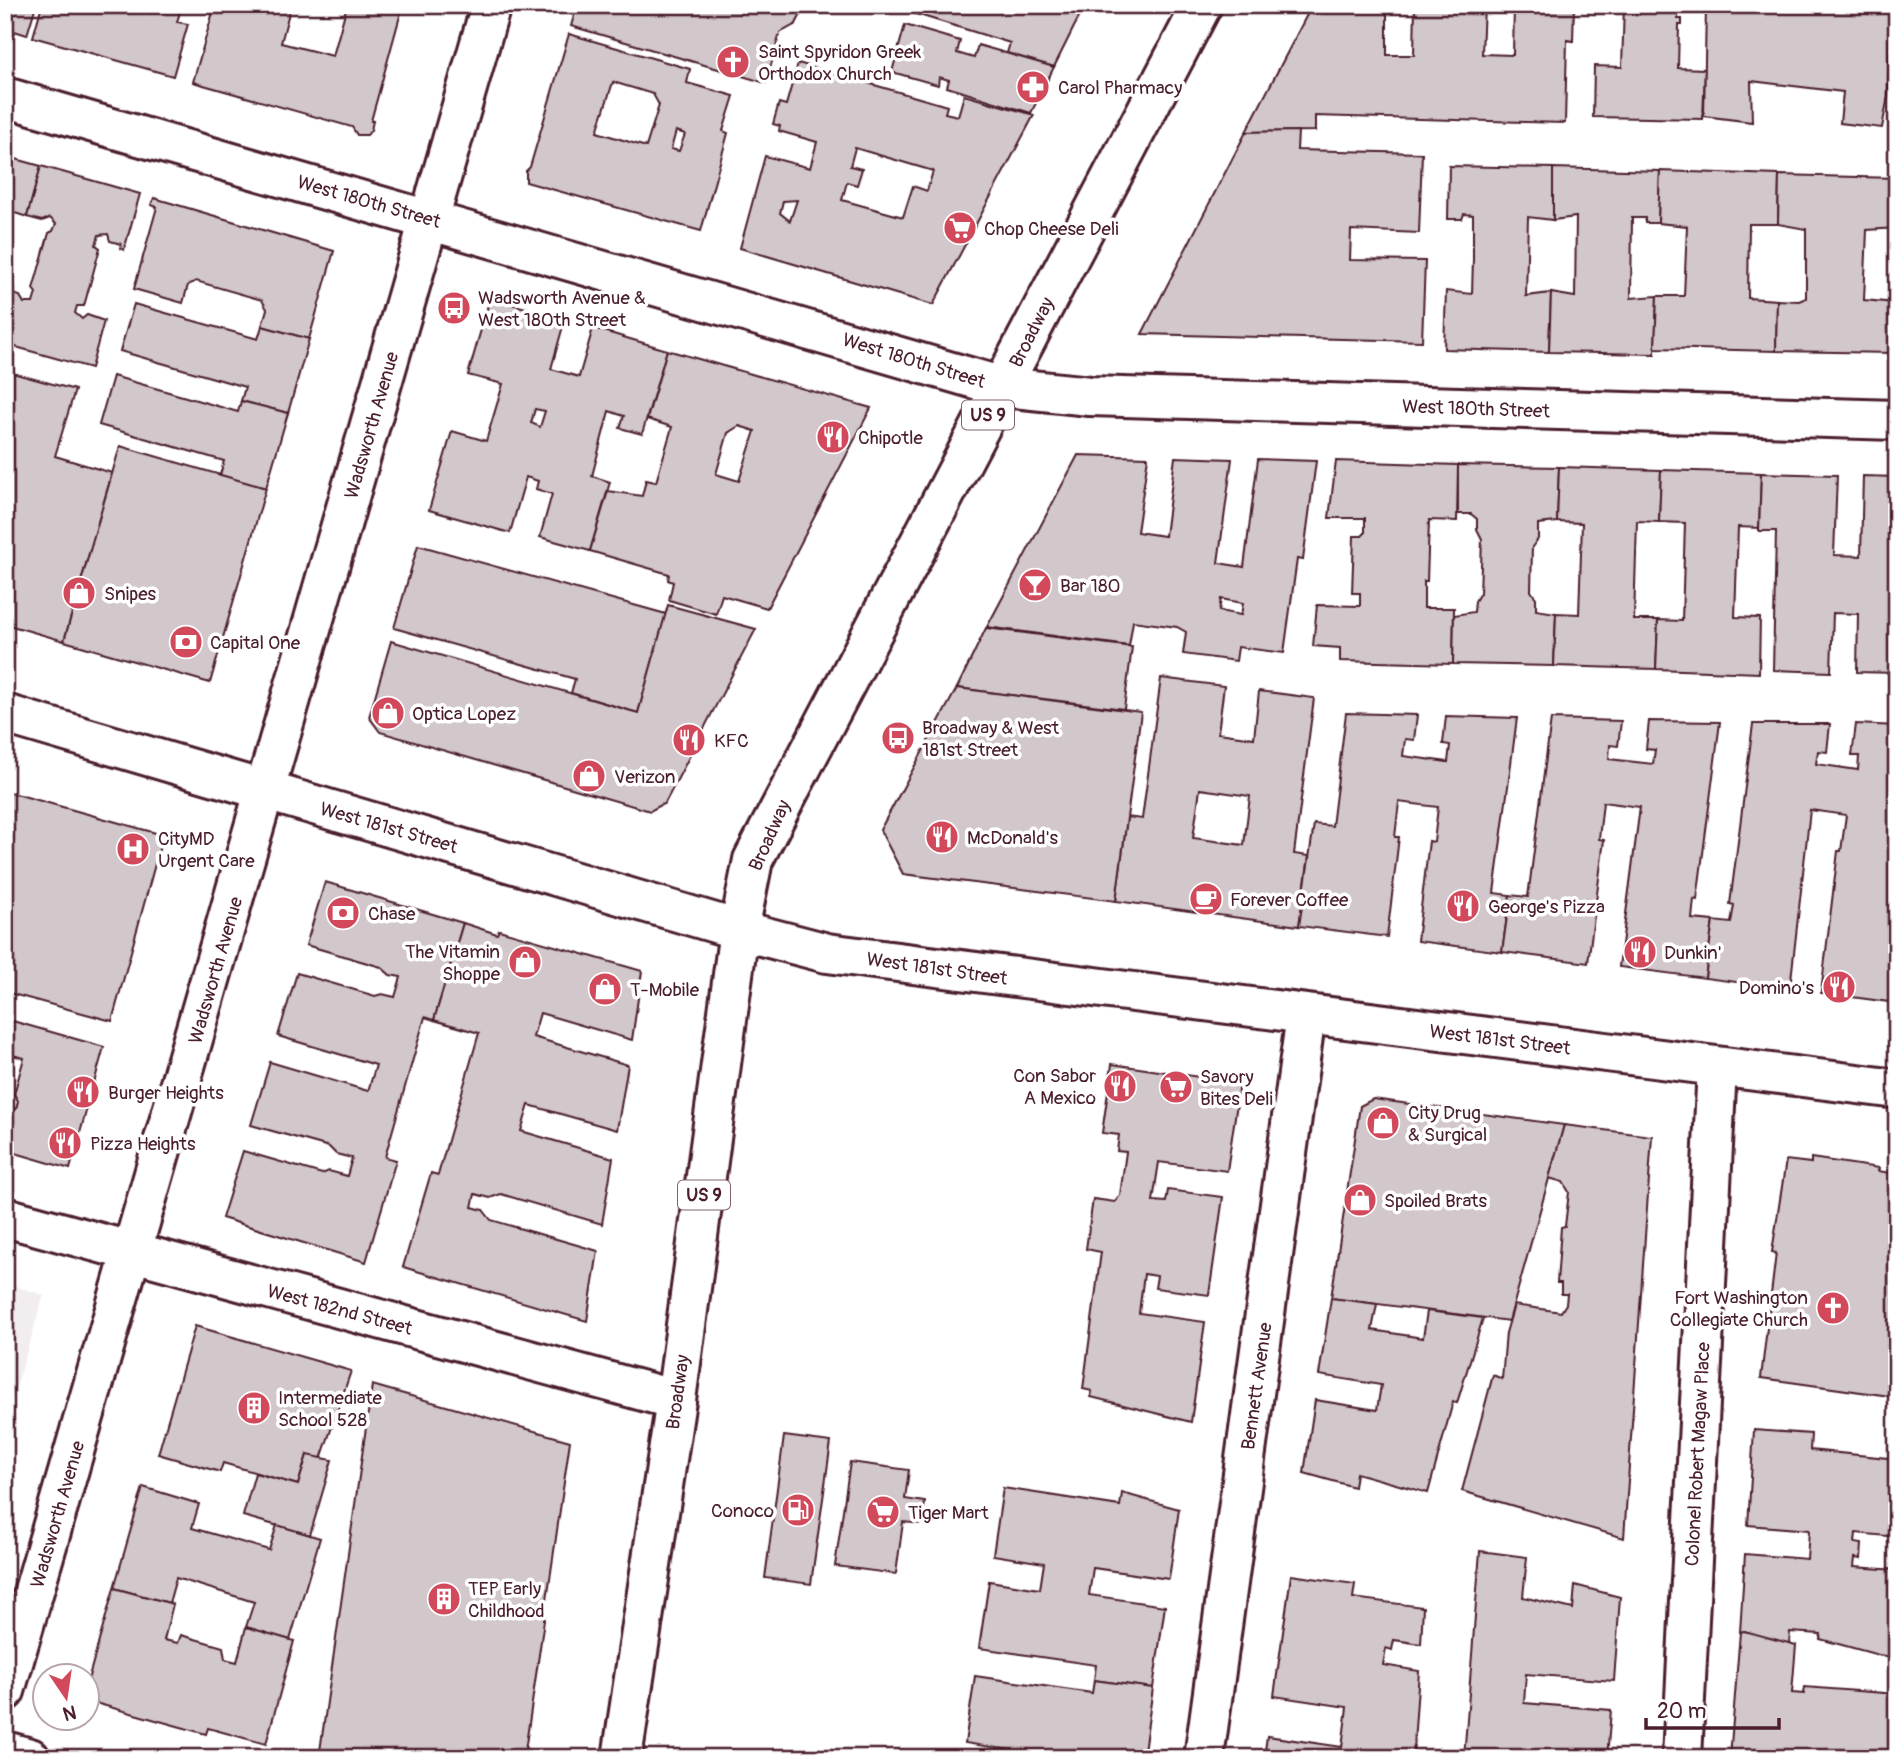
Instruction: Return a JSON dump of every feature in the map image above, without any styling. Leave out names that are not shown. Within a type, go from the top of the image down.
[{"type":"street","name":"Wadsworth Avenue","points":[[5,1691],[491,5]]},
{"type":"street","name":"Broadway","points":[[622,1758],[676,1400],[739,930],[754,860],[1202,5]]},
{"type":"street","name":"West 180th Street","points":[[5,97],[1003,387],[1090,396],[1897,420]]},
{"type":"street","name":"West 181st Street","points":[[5,714],[739,930],[827,953],[1897,1089]]},
{"type":"street","name":"Bennett Avenue","points":[[1204,1758],[1306,1015]]},
{"type":"street","name":"Colonel Robert Magaw Place","points":[[1682,1758],[1717,1067]]},
{"type":"street","name":"West 182nd Street","points":[[5,1217],[676,1400]]},
{"type":"street","points":[[5,1751],[30,1758]]},
{"type":"shaded area","points":[[5,1283],[44,1295],[5,1424]]},
{"type":"building","points":[[5,5],[36,5],[27,35],[5,28]]},
{"type":"building","points":[[42,5],[182,5],[177,22],[188,24],[173,76],[33,37]]},
{"type":"building","points":[[215,5],[291,5],[281,43],[333,56],[347,5],[403,5],[371,121],[371,130],[367,135],[357,135],[352,127],[193,82]]},
{"type":"building","name":"Saint Spyridon Greek Orthodox Church","points":[[577,5],[799,5],[801,14],[796,24],[780,33],[766,83],[571,26]]},
{"type":"building","points":[[919,5],[1085,5],[1054,67],[1007,53],[1010,43],[916,14]]},
{"type":"building","points":[[1312,5],[1387,5],[1387,55],[1414,55],[1415,5],[1484,5],[1482,54],[1513,55],[1514,5],[1574,5],[1573,41],[1567,40],[1565,123],[1315,116],[1315,131],[1246,132]]},
{"type":"building","points":[[1624,5],[1678,5],[1678,19],[1682,19],[1682,25],[1679,25],[1678,68],[1705,69],[1703,119],[1593,117],[1594,66],[1622,67]]},
{"type":"building","points":[[1706,5],[1891,5],[1888,96],[1882,128],[1840,123],[1843,92],[1751,81],[1752,122],[1704,116]]},
{"type":"building","points":[[905,25],[960,41],[957,53],[974,58],[978,45],[1054,67],[1031,113],[947,87],[949,80],[939,77],[938,85],[892,72]]},
{"type":"building","points":[[569,34],[690,69],[687,83],[734,96],[723,131],[728,133],[701,231],[526,182],[526,171],[530,167]],"holes":[[[613,82],[653,94],[659,105],[646,147],[597,132]],[[676,131],[685,134],[679,151],[671,149]]]},
{"type":"building","points":[[798,63],[947,106],[945,113],[958,116],[964,95],[1034,115],[933,305],[740,248],[765,156],[810,168],[817,142],[779,131],[780,126],[773,124],[779,103],[786,105]],"holes":[[[855,148],[933,171],[927,191],[913,186],[903,217],[842,200],[847,182],[857,185],[862,169],[850,166]],[[797,200],[790,221],[780,213],[783,201]]]},
{"type":"building","points":[[1298,131],[1297,150],[1422,153],[1419,233],[1351,230],[1350,260],[1425,261],[1422,341],[1142,334],[1246,132]]},
{"type":"building","points":[[5,156],[41,166],[27,217],[12,212],[5,206]]},
{"type":"building","points":[[41,166],[140,194],[124,250],[120,248],[121,244],[110,241],[108,234],[99,235],[96,245],[100,248],[84,306],[77,306],[75,313],[82,319],[87,315],[104,321],[91,368],[5,344],[6,292],[20,296],[24,303],[33,303],[36,293],[33,289],[49,233],[56,224],[50,218],[42,221],[27,217]]},
{"type":"building","points":[[1449,166],[1553,168],[1553,220],[1528,217],[1526,296],[1551,293],[1549,352],[1444,349],[1446,291],[1472,294],[1473,259],[1473,215],[1464,214],[1462,219],[1448,219]]},
{"type":"building","points":[[1553,168],[1660,171],[1658,223],[1645,223],[1645,218],[1632,218],[1631,298],[1657,296],[1655,354],[1549,352],[1551,293],[1575,297],[1576,217],[1553,220]]},
{"type":"building","points":[[1660,171],[1779,175],[1778,224],[1749,224],[1748,298],[1777,300],[1776,351],[1655,348],[1657,296],[1684,296],[1687,226],[1658,223]]},
{"type":"building","points":[[1779,175],[1897,178],[1897,228],[1867,230],[1864,300],[1895,303],[1894,353],[1776,351],[1777,300],[1799,301],[1806,298],[1806,229],[1778,224]]},
{"type":"building","points":[[154,198],[334,251],[309,339],[262,326],[267,309],[262,300],[196,281],[188,285],[183,303],[134,289],[157,207],[151,205]]},
{"type":"building","points":[[490,298],[565,319],[551,369],[579,377],[593,328],[667,350],[642,434],[620,428],[624,416],[609,411],[592,476],[610,482],[590,551],[540,537],[552,494],[536,489],[538,481],[526,477],[510,533],[429,510],[452,431],[486,441],[503,384],[468,375]],"holes":[[[535,409],[545,411],[540,427],[531,423]]]},
{"type":"building","points":[[1897,303],[1897,353],[1894,353]]},
{"type":"building","points":[[134,304],[258,339],[262,326],[309,339],[288,413],[241,401],[245,387],[120,351]]},
{"type":"building","points":[[667,350],[871,408],[767,608],[722,595],[716,614],[669,600],[673,582],[668,580],[669,574],[590,551],[608,491],[642,496],[646,480],[656,482],[672,427],[647,419]],"holes":[[[739,426],[755,431],[739,481],[716,474],[728,433]]]},
{"type":"building","points":[[5,371],[75,390],[55,456],[112,473],[64,641],[5,624]]},
{"type":"building","points":[[113,376],[238,412],[241,401],[288,413],[266,488],[220,475],[224,461],[99,425]]},
{"type":"building","points":[[120,446],[266,488],[210,683],[64,641]]},
{"type":"building","points":[[1078,455],[1148,457],[1137,532],[1165,536],[1175,457],[1232,459],[1218,563],[1244,567],[1258,459],[1316,461],[1303,560],[1297,559],[1284,653],[1238,647],[1236,661],[1183,654],[1186,632],[1177,627],[1133,621],[1129,646],[987,627]],"holes":[[[1221,599],[1243,603],[1241,615],[1219,611]]]},
{"type":"building","points":[[1336,461],[1458,465],[1457,521],[1429,520],[1427,581],[1424,581],[1424,608],[1454,608],[1453,664],[1340,661],[1340,648],[1313,646],[1317,605],[1360,606],[1360,593],[1352,593],[1354,536],[1362,536],[1365,533],[1365,518],[1329,518]]},
{"type":"building","points":[[1458,465],[1559,467],[1557,522],[1538,524],[1538,539],[1532,547],[1531,591],[1536,598],[1536,610],[1556,613],[1554,666],[1453,664],[1454,615],[1474,612],[1475,601],[1480,593],[1482,539],[1477,529],[1477,519],[1471,514],[1458,514]]},
{"type":"building","points":[[1559,467],[1661,470],[1659,522],[1637,521],[1634,620],[1658,620],[1656,669],[1554,666],[1556,613],[1579,614],[1582,523],[1557,522]]},
{"type":"building","points":[[1661,470],[1761,473],[1759,528],[1738,527],[1735,617],[1760,618],[1759,673],[1656,669],[1658,620],[1682,621],[1685,523],[1659,522]]},
{"type":"building","points":[[1761,473],[1837,475],[1834,555],[1861,556],[1863,476],[1897,477],[1897,673],[1857,672],[1858,614],[1833,613],[1831,672],[1773,670],[1776,531],[1759,531]]},
{"type":"building","points":[[418,545],[666,614],[638,713],[571,693],[575,679],[394,628]]},
{"type":"building","points":[[668,605],[756,629],[665,803],[650,811],[380,732],[369,717],[391,641],[638,713]]},
{"type":"building","points":[[986,628],[1132,647],[1124,709],[957,688]]},
{"type":"building","points":[[1161,678],[1224,686],[1218,733],[1254,738],[1259,691],[1314,698],[1294,854],[1309,856],[1299,926],[1116,901],[1127,817],[1142,819]],"holes":[[[1200,789],[1250,796],[1244,845],[1193,838]]]},
{"type":"building","points":[[957,688],[1141,712],[1116,901],[903,874],[880,830]]},
{"type":"building","points":[[1346,713],[1417,715],[1414,740],[1405,739],[1403,756],[1448,762],[1450,745],[1443,744],[1446,716],[1517,718],[1494,893],[1510,895],[1502,952],[1417,941],[1429,841],[1434,842],[1438,807],[1399,802],[1395,837],[1399,837],[1387,937],[1299,926],[1314,824],[1332,826]]},
{"type":"building","points":[[1551,719],[1621,721],[1618,746],[1610,745],[1609,759],[1653,764],[1655,750],[1646,749],[1649,721],[1720,722],[1697,900],[1694,899],[1692,919],[1713,921],[1705,978],[1619,967],[1640,807],[1603,802],[1599,839],[1604,840],[1588,963],[1502,952],[1510,895],[1528,897]]},
{"type":"building","points":[[1753,724],[1830,724],[1827,752],[1818,751],[1816,764],[1858,770],[1859,756],[1852,756],[1856,724],[1897,726],[1897,1003],[1821,993],[1838,851],[1841,851],[1846,815],[1810,810],[1790,989],[1705,978],[1713,921],[1731,923],[1734,905],[1730,904]]},
{"type":"building","points":[[5,791],[163,835],[112,1021],[5,992]]},
{"type":"building","points":[[325,882],[463,923],[434,1020],[425,1017],[385,1157],[396,1160],[366,1262],[222,1218],[243,1151],[322,1174],[329,1171],[347,1176],[352,1158],[336,1154],[329,1147],[251,1125],[270,1062],[368,1091],[376,1065],[278,1036],[297,973],[375,996],[382,994],[395,997],[401,977],[390,975],[381,967],[306,945]]},
{"type":"building","points":[[463,923],[497,934],[499,930],[642,971],[632,1040],[540,1013],[533,1037],[628,1065],[617,1130],[529,1105],[521,1131],[613,1158],[602,1224],[501,1194],[490,1198],[475,1194],[472,1207],[483,1210],[491,1220],[598,1251],[587,1321],[403,1267],[431,1173],[438,1175],[479,1033],[434,1020]]},
{"type":"building","points":[[9,1020],[104,1047],[70,1169],[5,1150],[5,1106],[16,1109],[18,1101],[14,1094],[24,1058],[5,1053]]},
{"type":"building","points":[[1112,1064],[1240,1083],[1227,1171],[1159,1162],[1153,1201],[1166,1202],[1168,1190],[1223,1197],[1209,1295],[1155,1288],[1157,1276],[1144,1274],[1139,1313],[1205,1322],[1191,1422],[1091,1397],[1092,1391],[1083,1389],[1101,1252],[1086,1249],[1093,1199],[1115,1202],[1120,1195],[1126,1152],[1117,1151],[1119,1135],[1102,1133]]},
{"type":"building","points":[[1373,1099],[1564,1125],[1509,1321],[1331,1298],[1360,1106]]},
{"type":"building","points":[[1564,1125],[1652,1136],[1624,1538],[1462,1491],[1493,1375],[1502,1379],[1506,1333],[1514,1305],[1561,1312],[1566,1304],[1567,1294],[1561,1294],[1561,1283],[1557,1283],[1561,1227],[1565,1226],[1569,1192],[1563,1182],[1549,1178]]},
{"type":"building","name":"Fort Washington Collegiate Church","points":[[1811,1158],[1879,1168],[1878,1171],[1897,1174],[1894,1268],[1897,1269],[1897,1397],[1761,1378],[1776,1253],[1772,1252],[1786,1160],[1811,1163]]},
{"type":"building","points":[[1331,1298],[1377,1304],[1372,1330],[1423,1338],[1427,1311],[1483,1318],[1457,1403],[1453,1402],[1428,1493],[1356,1473],[1354,1487],[1304,1473],[1315,1400],[1377,1410],[1381,1385],[1319,1375]]},
{"type":"building","name":"Intermediate School 528","points":[[195,1326],[351,1371],[321,1459],[307,1455],[298,1485],[223,1463],[220,1472],[158,1454]]},
{"type":"building","name":"TEP Early Childhood","points":[[372,1385],[570,1441],[524,1758],[319,1758]]},
{"type":"building","points":[[1754,1430],[1811,1434],[1810,1450],[1897,1459],[1897,1537],[1856,1533],[1855,1543],[1862,1544],[1861,1559],[1855,1558],[1854,1567],[1897,1570],[1897,1660],[1820,1639],[1821,1634],[1790,1632],[1789,1644],[1740,1632],[1745,1554],[1807,1559],[1809,1530],[1748,1525]]},
{"type":"building","name":"Conoco","points":[[784,1436],[831,1442],[811,1584],[765,1578]]},
{"type":"building","points":[[307,1455],[332,1460],[310,1535],[243,1516],[255,1473],[298,1485]]},
{"type":"building","name":"Tiger Mart","points":[[850,1462],[909,1470],[905,1499],[925,1502],[922,1524],[903,1522],[896,1574],[835,1566]]},
{"type":"building","points":[[143,1487],[199,1504],[192,1528],[269,1550],[277,1525],[320,1538],[290,1640],[246,1627],[254,1602],[176,1578],[169,1603],[114,1588]]},
{"type":"building","points":[[1003,1488],[1120,1506],[1122,1493],[1179,1509],[1169,1579],[1093,1568],[1089,1595],[1165,1606],[1153,1688],[1094,1680],[1096,1665],[979,1648],[989,1581],[1040,1589],[1044,1563],[993,1555]]},
{"type":"building","points":[[1480,1551],[1527,1557],[1523,1597],[1573,1609],[1575,1585],[1620,1597],[1614,1681],[1526,1674],[1524,1703],[1611,1710],[1607,1758],[1464,1758]]},
{"type":"building","points":[[1291,1575],[1355,1584],[1353,1598],[1423,1607],[1421,1644],[1394,1640],[1392,1650],[1386,1648],[1383,1665],[1419,1671],[1413,1758],[1264,1758],[1267,1736],[1342,1747],[1347,1707],[1274,1696]]},
{"type":"building","points":[[114,1588],[173,1604],[164,1640],[178,1643],[181,1635],[223,1647],[225,1659],[237,1662],[246,1627],[294,1641],[266,1744],[208,1728],[206,1734],[102,1705],[102,1662],[93,1662]]},
{"type":"building","points":[[1740,1632],[1796,1645],[1792,1693],[1804,1694],[1805,1687],[1897,1694],[1897,1758],[1730,1758]]},
{"type":"building","points":[[975,1676],[1092,1693],[1094,1680],[1153,1688],[1143,1758],[1016,1758],[1017,1751],[965,1743]]},
{"type":"place","name":"Saint Spyridon Greek Orthodox Church","points":[[733,62]]},
{"type":"place","name":"Carol Pharmacy","points":[[1033,87]]},
{"type":"place","name":"Chop Cheese Deli","points":[[960,228]]},
{"type":"place","name":"Wadsworth Avenue & West 180th Street","points":[[454,308]]},
{"type":"place","name":"Chipotle","points":[[833,437]]},
{"type":"place","name":"Bar 180","points":[[1035,585]]},
{"type":"place","name":"Snipes","points":[[79,593]]},
{"type":"place","name":"Capital One","points":[[186,642]]},
{"type":"place","name":"Optica Lopez","points":[[388,713]]},
{"type":"place","name":"Broadway & West 181st Street","points":[[898,738]]},
{"type":"place","name":"KFC","points":[[689,740]]},
{"type":"place","name":"Verizon","points":[[589,776]]},
{"type":"place","name":"McDonald's","points":[[942,837]]},
{"type":"place","name":"CityMD Urgent Care","points":[[133,849]]},
{"type":"place","name":"Forever Coffee","points":[[1206,899]]},
{"type":"place","name":"George's Pizza","points":[[1463,906]]},
{"type":"place","name":"Chase","points":[[343,913]]},
{"type":"place","name":"Dunkin'","points":[[1640,952]]},
{"type":"place","name":"The Vitamin Shoppe","points":[[525,962]]},
{"type":"place","name":"Domino's","points":[[1839,987]]},
{"type":"place","name":"T-Mobile","points":[[605,989]]},
{"type":"place","name":"Con Sabor A Mexico","points":[[1120,1086]]},
{"type":"place","name":"Savory Bites Deli","points":[[1176,1087]]},
{"type":"place","name":"Burger Heights","points":[[83,1092]]},
{"type":"place","name":"City Drug & Surgical","points":[[1383,1123]]},
{"type":"place","name":"Pizza Heights","points":[[65,1143]]},
{"type":"place","name":"Spoiled Brats","points":[[1360,1200]]},
{"type":"place","name":"Fort Washington Collegiate Church","points":[[1833,1308]]},
{"type":"place","name":"Intermediate School 528","points":[[254,1408]]},
{"type":"place","name":"Conoco","points":[[798,1510]]},
{"type":"place","name":"Tiger Mart","points":[[883,1512]]},
{"type":"place","name":"TEP Early Childhood","points":[[444,1599]]}]
